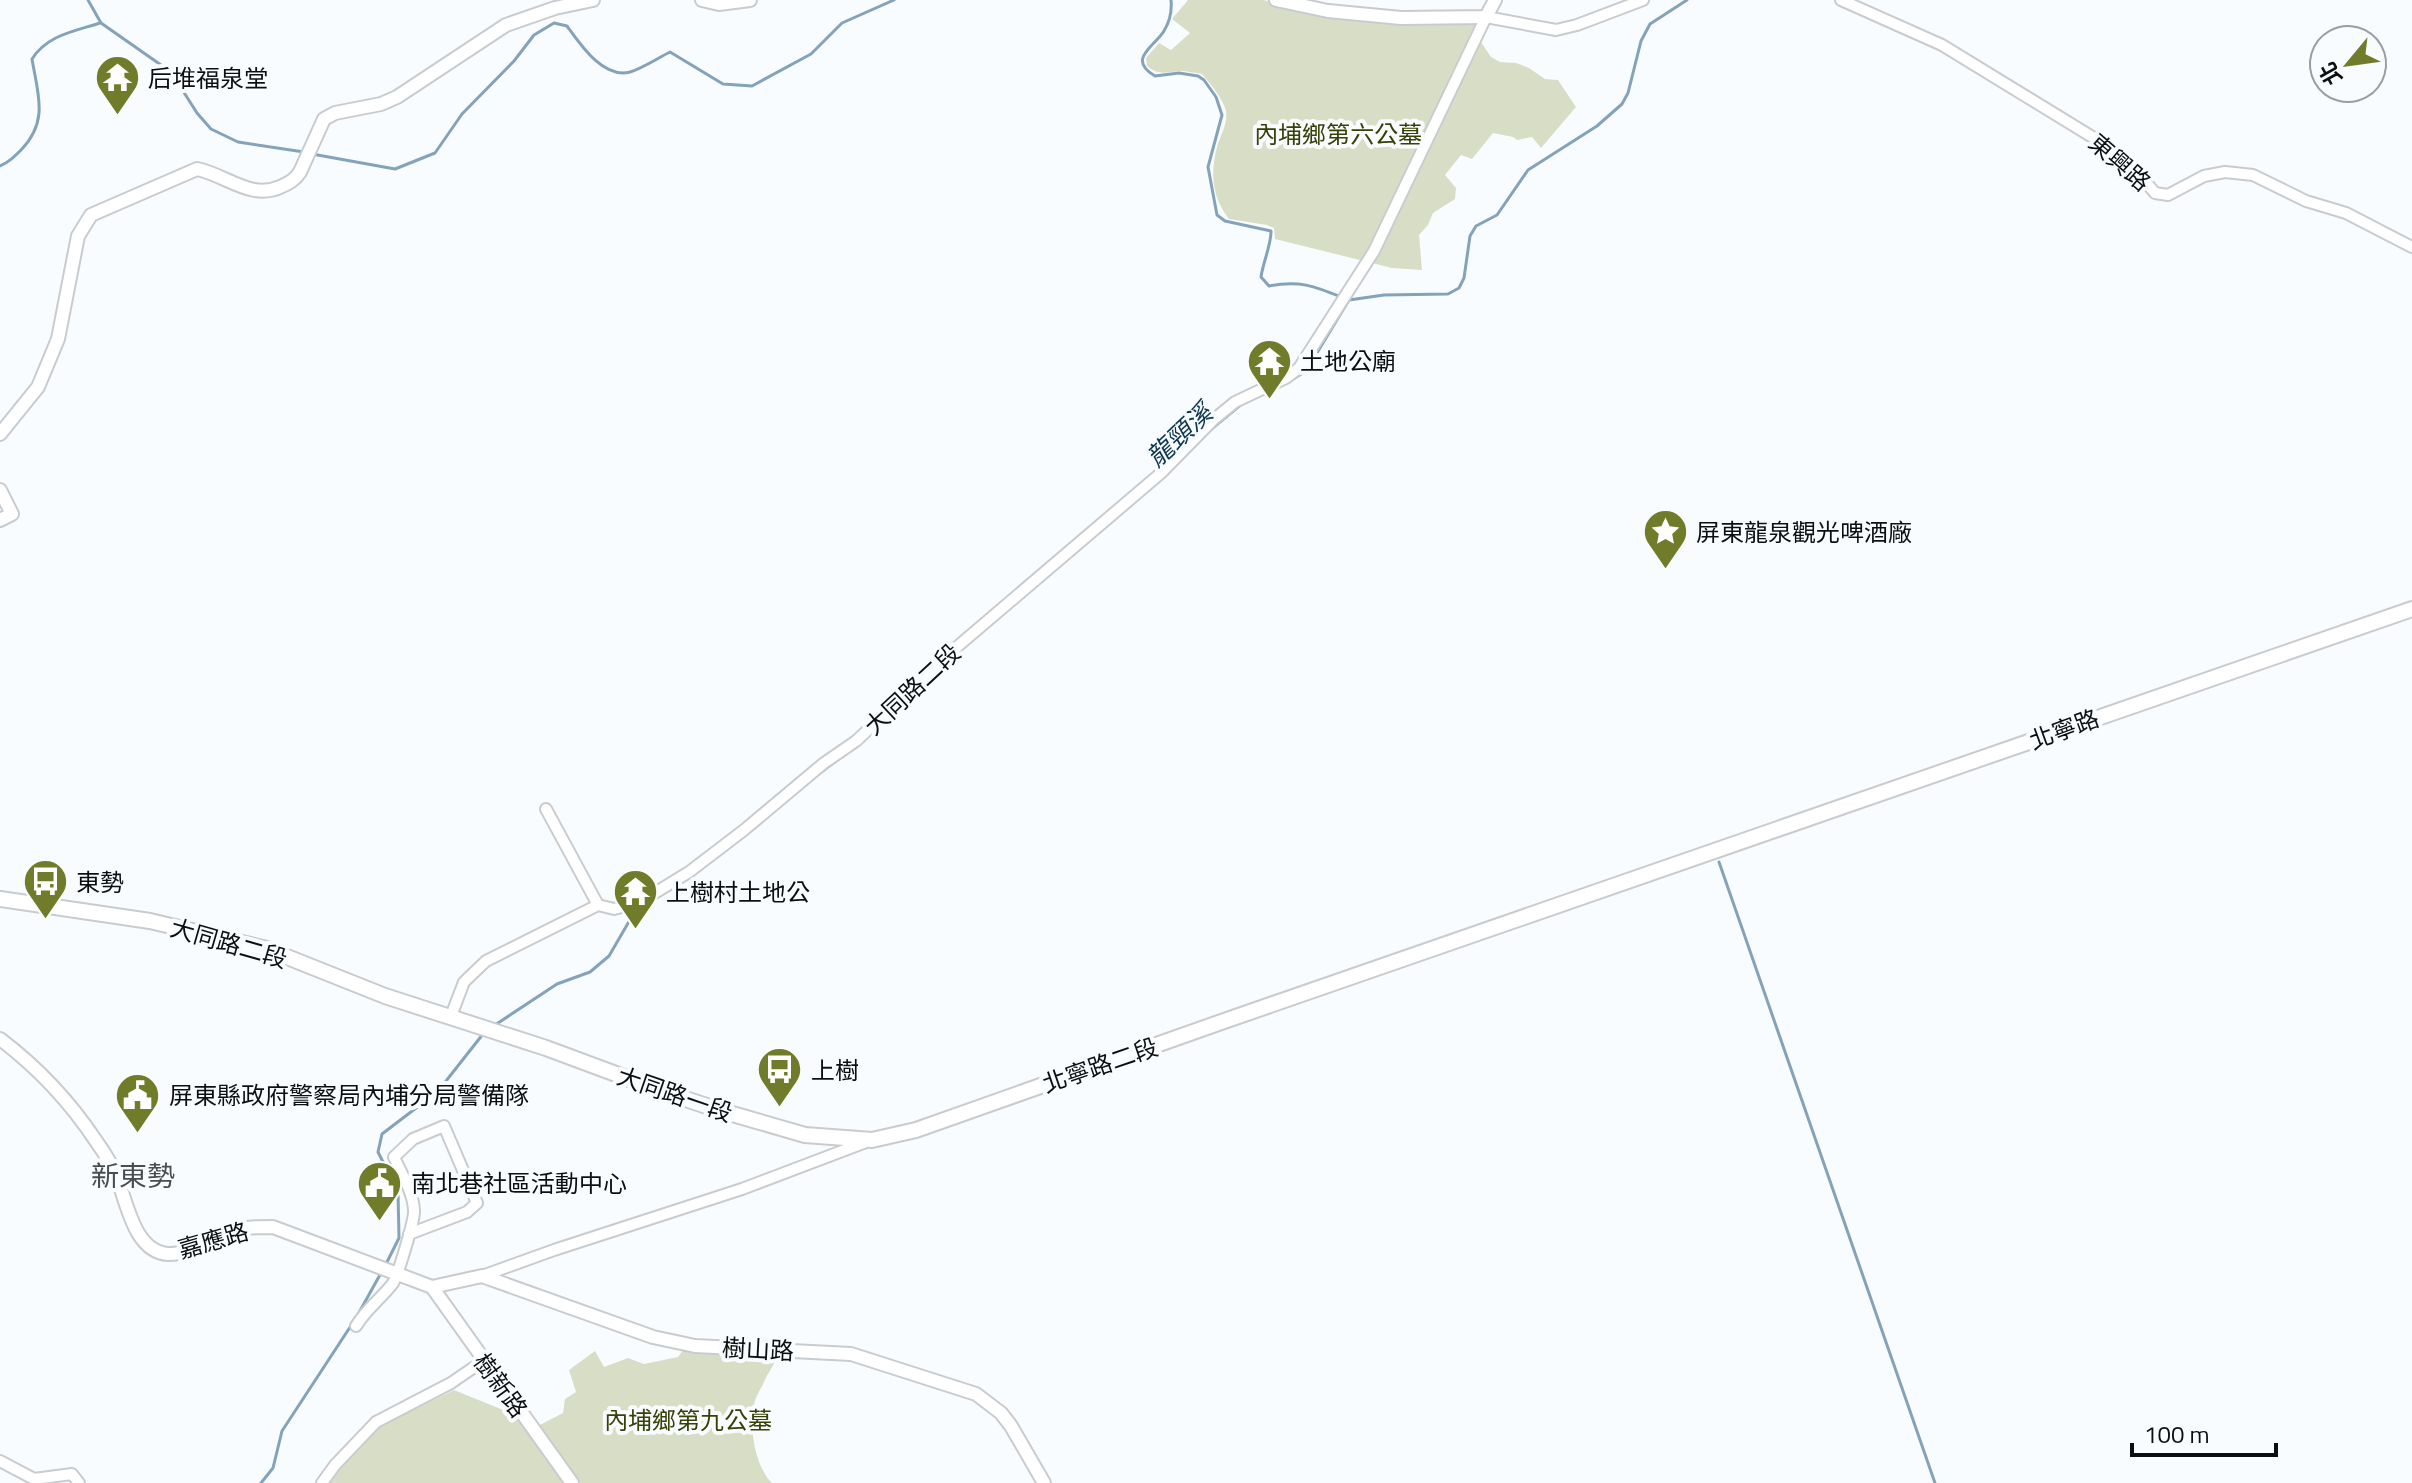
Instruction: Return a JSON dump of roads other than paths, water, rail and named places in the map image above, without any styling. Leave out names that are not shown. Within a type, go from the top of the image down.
[{"type":"main road","name":"北寧路","points":[[1718,851],[2412,609]]},
{"type":"main road","name":"北寧路二段","points":[[872,1140],[916,1130],[1718,851]]},
{"type":"main road","name":"大同路二段","points":[[0,899],[150,921],[267,949],[346,982],[489,1029]]},
{"type":"main road","name":"大同路一段","points":[[489,1029],[736,1115],[805,1135],[872,1140]]},
{"type":"street","points":[[0,434],[38,387],[58,339],[78,236],[91,215],[197,169],[212,172],[250,190],[267,192],[282,186],[295,180],[324,119],[335,113],[392,99],[506,25],[555,8],[593,0]]},
{"type":"street","points":[[702,0],[719,4],[750,0]]},
{"type":"street","points":[[1276,0],[1328,11],[1401,18],[1486,17],[1556,30],[1643,0]]},
{"type":"street","points":[[1486,17],[1495,0]]},
{"type":"street","name":"東興路","points":[[1841,0],[1942,45],[2094,138],[2132,166],[2155,193],[2168,195],[2204,176],[2225,172],[2253,175],[2306,201],[2346,213],[2412,247]]},
{"type":"street","name":"大同路二段","points":[[451,1016],[464,982],[486,961],[598,905],[614,909],[640,902],[689,872],[744,830],[824,763],[856,741],[980,627],[1161,473],[1213,420],[1235,402],[1286,378],[1299,368],[1374,251],[1486,17]]},
{"type":"street","points":[[0,490],[12,514],[0,520]]},
{"type":"street","points":[[546,809],[598,905]]},
{"type":"street","name":"嘉應路","points":[[0,1039],[24,1057],[77,1114],[117,1177],[133,1224],[158,1252],[172,1254],[184,1251],[227,1232],[248,1227],[273,1227],[432,1287]]},
{"type":"street","points":[[356,1326],[365,1311],[392,1284],[388,1271],[409,1234],[415,1212],[394,1157],[413,1139],[444,1126],[477,1203],[467,1212],[409,1234]]},
{"type":"street","name":"北寧路二段","points":[[482,1276],[767,1180],[872,1140]]},
{"type":"street","points":[[432,1287],[482,1276]]},
{"type":"street","name":"樹山路","points":[[482,1276],[653,1337],[695,1346],[851,1354],[976,1394],[1006,1420],[1044,1483]]},
{"type":"street","name":"樹新路","points":[[432,1287],[572,1483]]},
{"type":"street","points":[[322,1483],[376,1422],[451,1383],[483,1361]]},
{"type":"street","points":[[0,1461],[34,1479],[72,1474],[79,1483]]},
{"type":"waterway","points":[[88,0],[101,23],[171,72],[211,129],[238,142],[304,152]]},
{"type":"waterway","points":[[312,154],[395,169],[435,153],[462,114],[514,61],[534,35],[554,23],[567,26],[593,58],[620,73],[630,72],[670,52],[723,84],[752,86],[811,54],[842,23],[894,0]]},
{"type":"waterway","points":[[1171,0],[1168,23],[1145,53],[1143,64],[1155,76],[1179,73],[1198,76],[1216,97],[1222,115],[1208,167],[1217,215],[1225,221],[1271,231],[1261,277],[1269,286],[1306,285],[1341,297]]},
{"type":"waterway","name":"龍頸溪","points":[[1290,381],[1306,371],[1349,300],[1384,295],[1448,294],[1459,288],[1464,278],[1470,236],[1476,226],[1497,215],[1528,170],[1597,126],[1622,104],[1628,93],[1641,41],[1650,24],[1687,0]]},
{"type":"waterway","points":[[0,166],[21,150],[35,129],[39,96],[32,59],[54,39],[100,23]]},
{"type":"waterway","name":"龍頸溪","points":[[1209,431],[1243,403]]},
{"type":"waterway","name":"龍頸溪","points":[[812,779],[848,752]]},
{"type":"waterway","points":[[1719,862],[1935,1483]]},
{"type":"waterway","points":[[495,1025],[557,984],[590,972],[609,956],[638,906]]},
{"type":"waterway","points":[[385,1266],[399,1238],[398,1192],[378,1152],[382,1134],[446,1081],[483,1034]]},
{"type":"waterway","points":[[261,1483],[273,1468],[282,1431],[356,1318],[381,1273]]},
{"type":"place","name":"后堆福泉堂","points":[[117,117]]},
{"type":"place","name":"土地公廟","points":[[1269,400]]},
{"type":"place","name":"屏東龍泉觀光啤酒廠","points":[[1665,571]]},
{"type":"place","name":"東勢","points":[[45,921]]},
{"type":"place","name":"上樹村土地公","points":[[635,931]]},
{"type":"place","name":"上樹","points":[[780,1109]]},
{"type":"place","name":"屏東縣政府警察局內埔分局警備隊","points":[[138,1134]]},
{"type":"place","name":"南北巷社區活動中心","points":[[380,1222]]},
{"type":"district","name":"新東勢","points":[[133,1175]]},
{"type":"park label","name":"內埔鄉第六公墓","points":[[1338,134]]},
{"type":"park label","name":"內埔鄉第九公墓","points":[[688,1420]]}]
